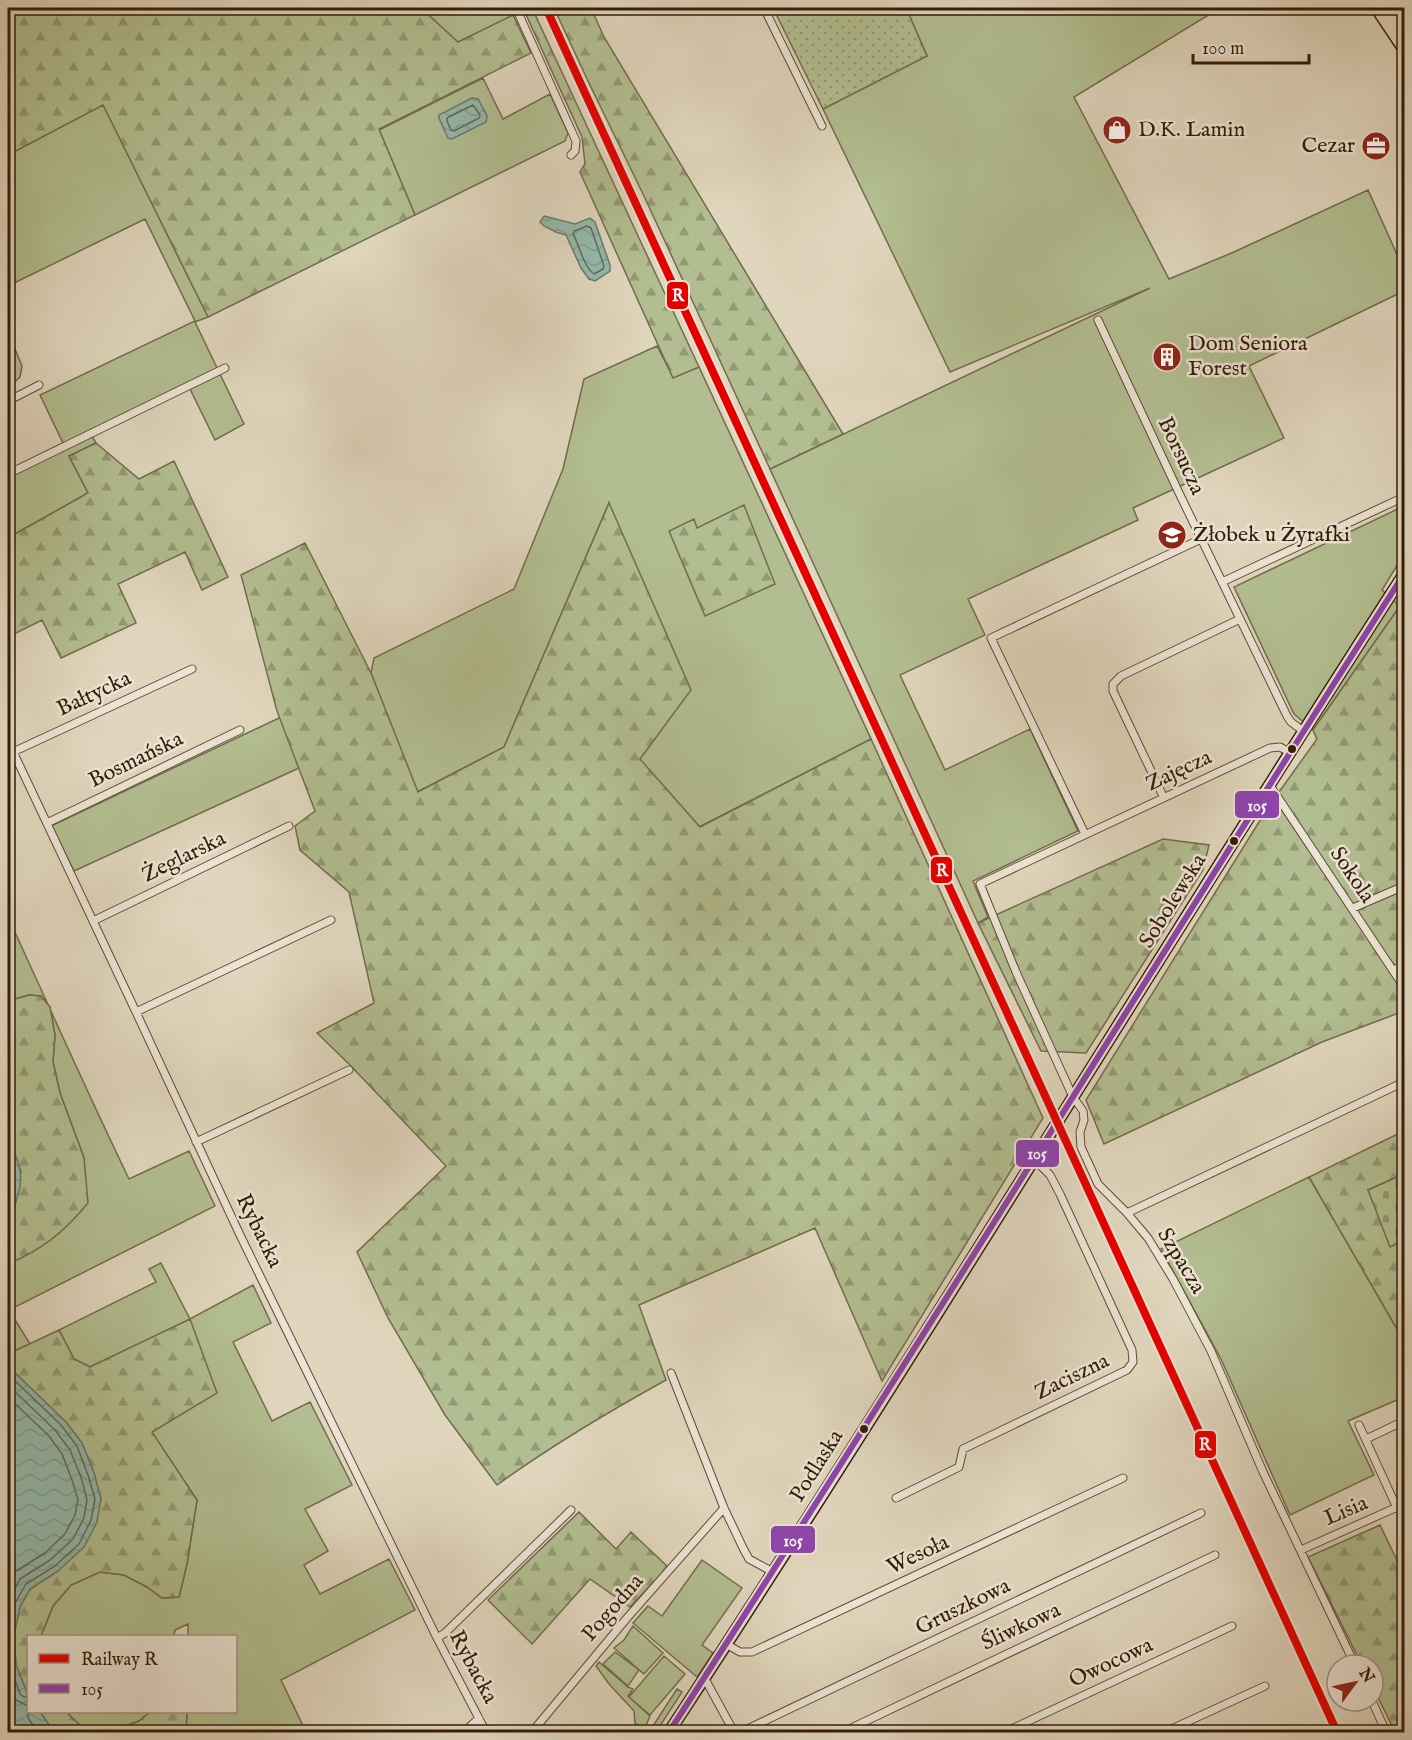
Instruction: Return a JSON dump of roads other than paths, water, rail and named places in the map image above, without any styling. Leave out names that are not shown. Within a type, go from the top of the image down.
[{"type":"main road","points":[[1376,8],[1404,36]]},
{"type":"main road","points":[[1385,8],[1404,50]]},
{"type":"street","points":[[516,8],[576,141],[575,151],[571,155]]},
{"type":"street","points":[[764,8],[822,126]]},
{"type":"street","name":"Borsucza","points":[[1098,320],[1287,716],[1303,731]]},
{"type":"street","points":[[8,474],[225,368]]},
{"type":"street","points":[[8,400],[39,385]]},
{"type":"street","points":[[1222,582],[1404,497]]},
{"type":"street","points":[[1084,834],[991,638],[1201,539]]},
{"type":"street","name":"Sobolewska","points":[[1034,1159],[1289,752],[1404,574]]},
{"type":"street","points":[[1164,798],[1113,691],[1113,684],[1118,678],[1240,619]]},
{"type":"street","name":"Bałtycka","points":[[13,752],[192,669]]},
{"type":"street","name":"Bosmańska","points":[[47,823],[240,730]]},
{"type":"street","name":"Rybacka","points":[[8,741],[196,1142],[437,1638],[486,1732]]},
{"type":"street","name":"Zajęcza","points":[[980,884],[1275,746],[1289,752]]},
{"type":"street","name":"Sokola","points":[[1269,784],[1404,987]]},
{"type":"street","name":"Żeglarska","points":[[93,921],[290,826]]},
{"type":"street","name":"Szpacza","points":[[980,884],[1016,972],[1073,1097],[1083,1112],[1084,1119],[1080,1132],[1081,1147],[1098,1185],[1127,1213],[1148,1238],[1173,1279],[1211,1350],[1263,1472],[1349,1653]]},
{"type":"street","points":[[1353,908],[1404,886]]},
{"type":"street","points":[[136,1012],[331,920]]},
{"type":"street","points":[[1394,970],[1404,965]]},
{"type":"street","points":[[196,1142],[349,1070]]},
{"type":"street","points":[[1127,1213],[1404,1082]]},
{"type":"street","name":"Zaciszna","points":[[896,1498],[959,1467],[963,1449],[1127,1370],[1133,1362],[1132,1350],[1059,1191],[1050,1175],[1034,1159]]},
{"type":"street","name":"Podlaska","points":[[669,1732],[774,1572],[1034,1159]]},
{"type":"street","points":[[671,1373],[724,1508],[743,1548],[749,1559],[774,1572]]},
{"type":"street","points":[[1366,1439],[1404,1421]]},
{"type":"street","points":[[1359,1425],[1401,1506]]},
{"type":"street","name":"Wesoła","points":[[726,1644],[740,1652],[752,1652],[1123,1478]]},
{"type":"street","name":"Lisia","points":[[1301,1550],[1401,1506]]},
{"type":"street","name":"Pogodna","points":[[532,1732],[627,1618],[724,1508]]},
{"type":"street","points":[[437,1638],[445,1633],[571,1510]]},
{"type":"street","name":"Gruszkowa","points":[[741,1732],[1201,1513]]},
{"type":"street","name":"Śliwkowa","points":[[843,1732],[1215,1556]]},
{"type":"street","name":"Owocowa","points":[[1005,1732],[1232,1626]]},
{"type":"street","points":[[705,1678],[734,1732]]},
{"type":"street","points":[[1165,1732],[1265,1686]]},
{"type":"street","points":[[1377,1713],[1386,1732]]},
{"type":"street","points":[[464,1732],[479,1718]]},
{"type":"water","points":[[472,98],[478,99],[487,116],[486,122],[452,139],[448,138],[439,115]]},
{"type":"water","points":[[544,216],[575,224],[590,218],[595,222],[610,271],[595,281],[589,279],[581,268],[566,235],[544,226],[540,222]]},
{"type":"water","points":[[8,1140],[18,1160],[21,1178],[18,1197],[8,1217]]},
{"type":"water","points":[[8,1364],[65,1421],[82,1443],[101,1499],[97,1522],[84,1547],[58,1571],[30,1589],[20,1607],[14,1634],[16,1665],[27,1692],[27,1713],[41,1713],[54,1732],[8,1732]]},
{"type":"waterway","points":[[1397,14],[1404,26]]},
{"type":"rail line","name":"R","points":[[546,8],[1337,1732]]},
{"type":"place","name":"D.K. Lamin","points":[[1117,130]]},
{"type":"place","name":"Cezar","points":[[1376,146]]},
{"type":"place","name":"Dom Seniora Forest","points":[[1167,357]]},
{"type":"place","name":"Żłobek u Żyrafki","points":[[1172,535]]}]
